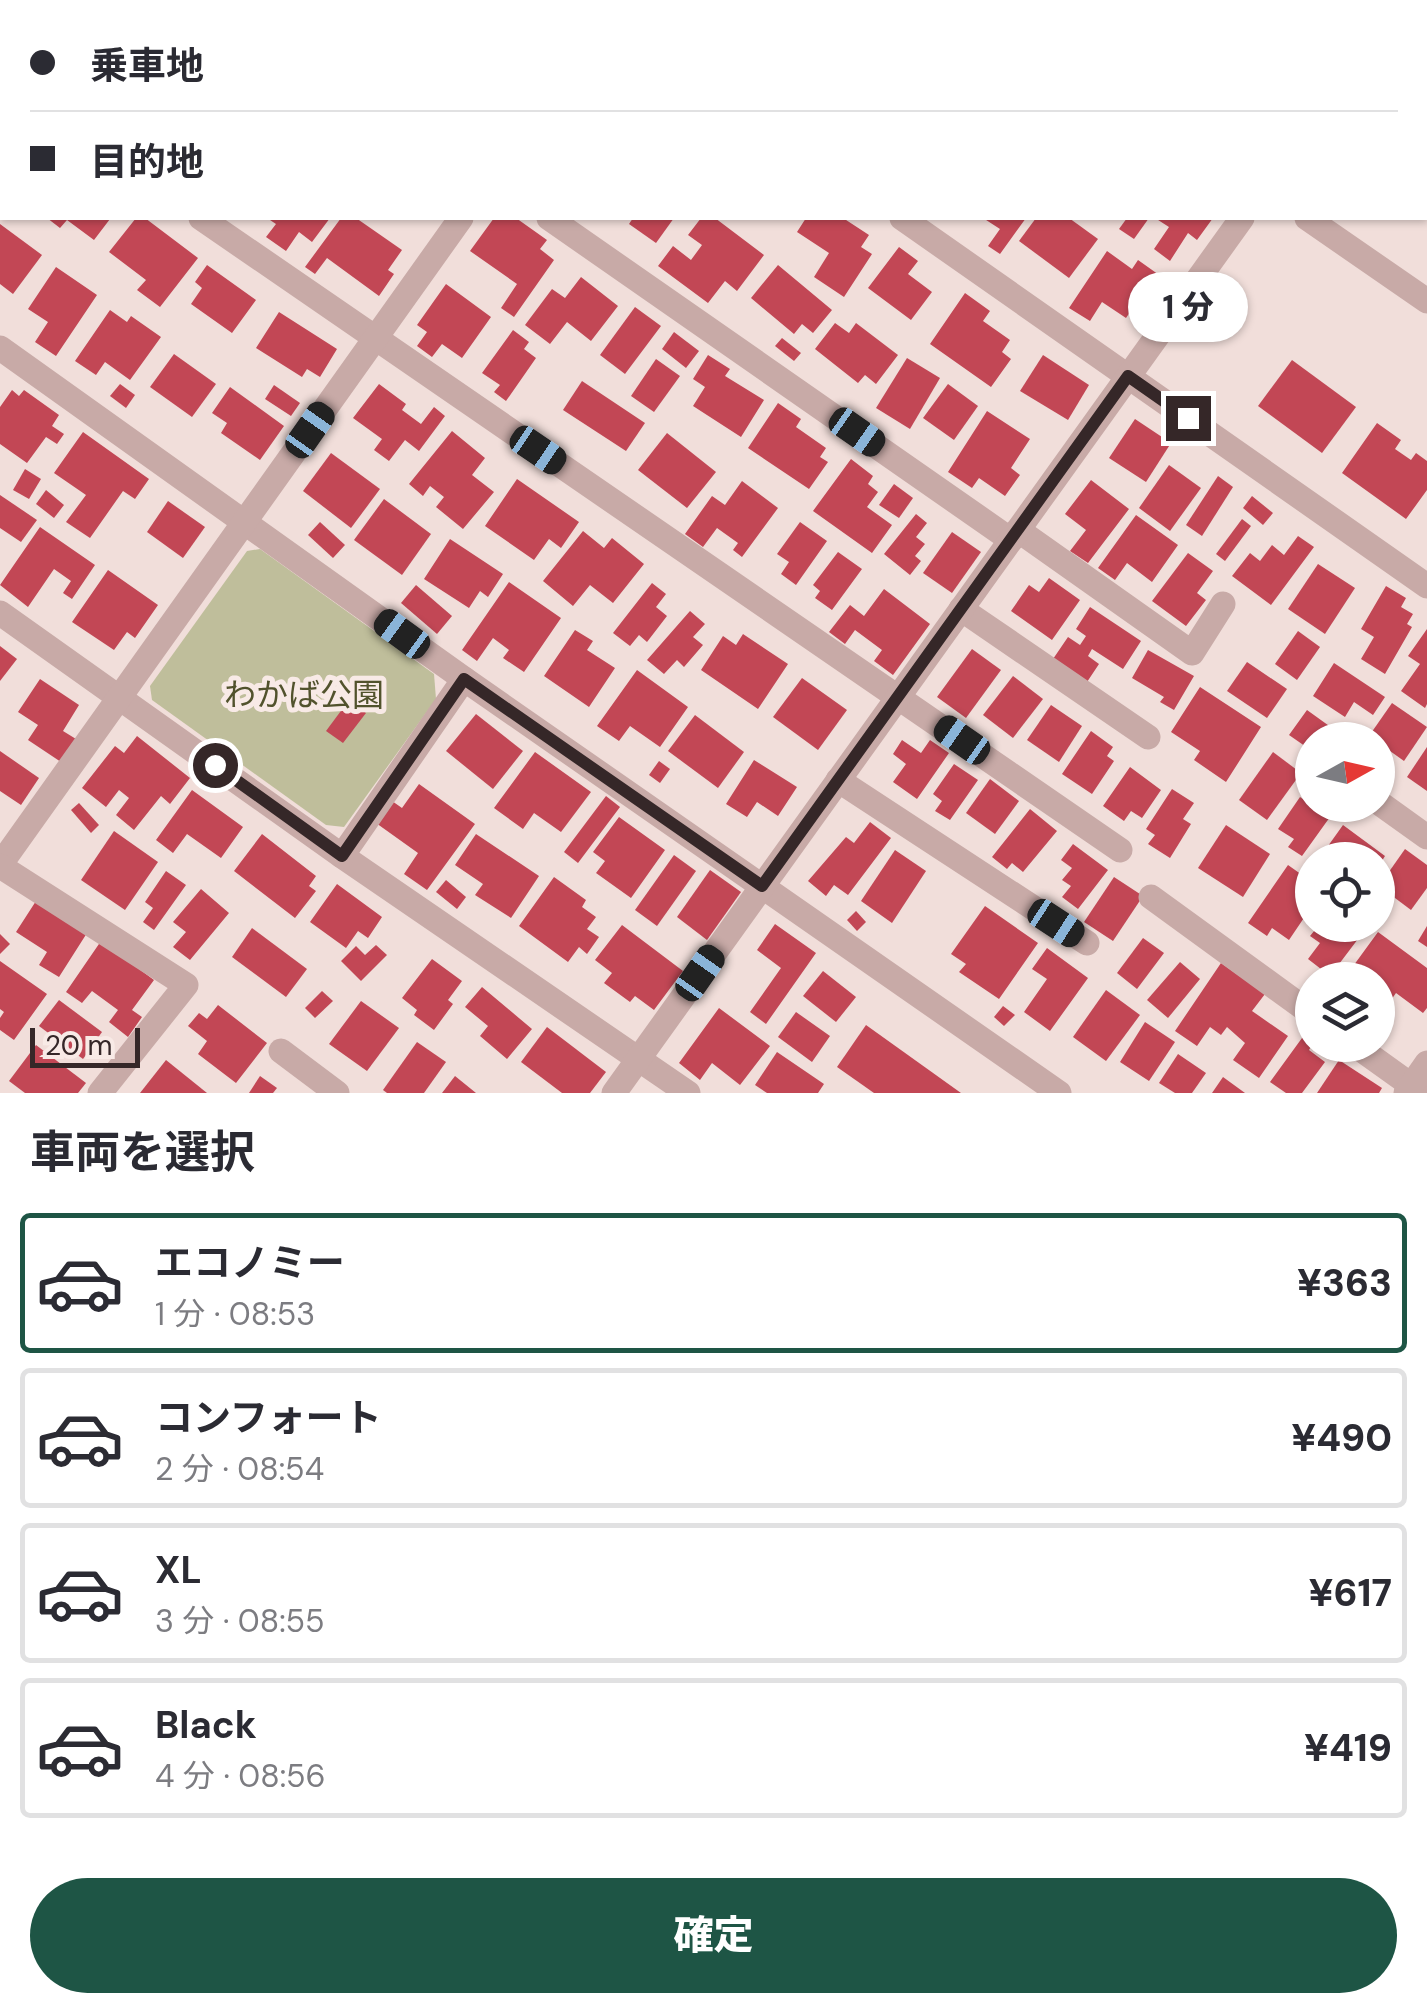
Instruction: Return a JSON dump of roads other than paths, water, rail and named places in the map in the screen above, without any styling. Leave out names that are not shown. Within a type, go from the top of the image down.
[{"type":"street","points":[[203,220],[1120,850]]},
{"type":"street","points":[[100,1093],[186,985],[0,866],[460,220]]},
{"type":"street","points":[[552,220],[1192,653],[1222,604]]},
{"type":"street","points":[[905,220],[1427,586]]},
{"type":"street","points":[[614,1093],[1241,220]]},
{"type":"street","points":[[1310,220],[1427,301]]},
{"type":"street","points":[[0,348],[464,679],[1059,1093]]},
{"type":"street","points":[[961,609],[1148,737]]},
{"type":"street","points":[[0,613],[342,856],[688,1093]]},
{"type":"street","points":[[342,856],[464,679]]},
{"type":"street","points":[[838,780],[1087,943]]},
{"type":"street","points":[[1395,814],[1427,837]]},
{"type":"street","points":[[1152,897],[1295,1002]]},
{"type":"street","points":[[281,1052],[337,1093]]},
{"type":"street","points":[[1376,1062],[1413,1091],[1427,1063]]},
{"type":"park label","name":"わかば公園","points":[[304,695]]}]
